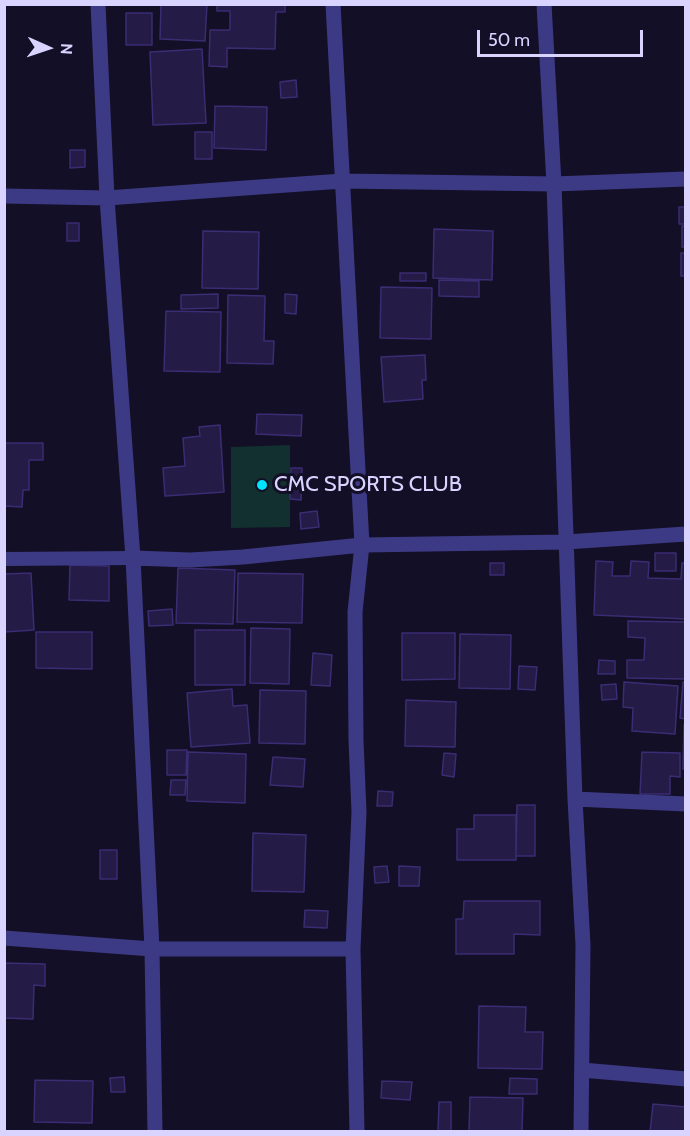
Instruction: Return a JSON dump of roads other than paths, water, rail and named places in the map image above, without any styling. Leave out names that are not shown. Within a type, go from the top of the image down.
[{"type":"street","points":[[98,4],[108,198],[133,558],[152,949],[155,1131]]},
{"type":"street","points":[[333,4],[362,545],[355,612],[359,812],[353,950],[357,1131]]},
{"type":"street","points":[[544,4],[554,184],[575,799],[583,945],[581,1131]]},
{"type":"street","points":[[4,196],[108,198],[342,181],[554,184],[686,179]]},
{"type":"street","points":[[133,558],[190,560],[362,545],[566,542],[686,534]]},
{"type":"street","points":[[575,799],[686,804]]},
{"type":"street","points":[[4,938],[152,949],[353,950]]},
{"type":"street","points":[[582,1070],[686,1079]]},
{"type":"lane","points":[[4,559],[133,558]]},
{"type":"place","name":"CMC SPORTS CLUB","points":[[262,485]]}]
